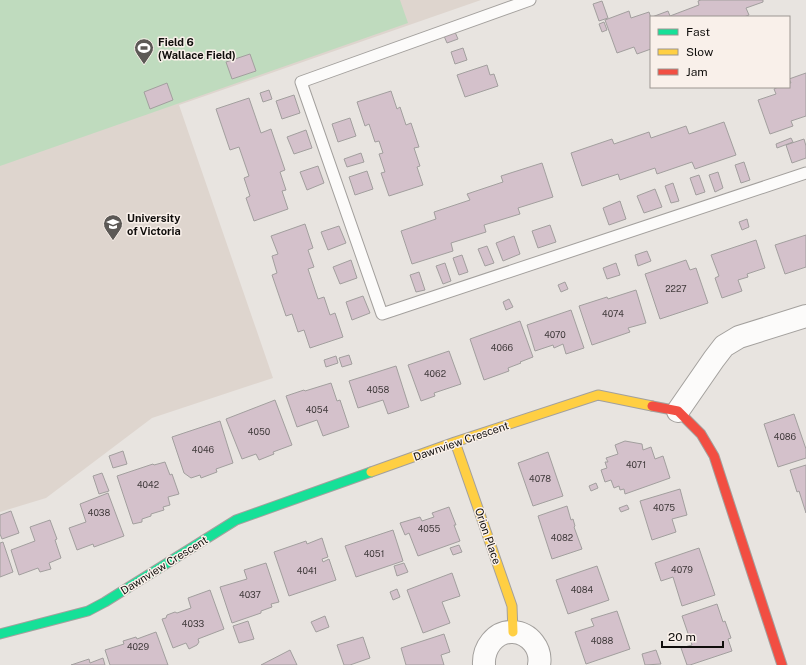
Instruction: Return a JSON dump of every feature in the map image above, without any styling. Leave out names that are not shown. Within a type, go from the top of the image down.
[{"type":"street","points":[[782,665],[714,456],[701,434],[678,411],[724,346],[739,338],[806,316]]},
{"type":"street","name":"Dawnview Crescent","points":[[0,634],[88,611],[105,602],[236,520],[455,442],[598,395],[678,411]]},
{"type":"street","name":"Orion Place","points":[[455,442],[512,606],[513,632]]},
{"type":"street","points":[[484,665],[484,654],[488,645],[494,638],[503,633],[513,632],[529,638],[535,644],[538,652],[539,665]]},
{"type":"lane","points":[[530,0],[301,82],[382,314],[806,173]]},
{"type":"shaded area","name":"University of Victoria","points":[[0,0],[481,0],[179,105],[273,378],[152,418],[46,498],[0,512]]},
{"type":"green space","name":"Field 6 (Wallace Field)","points":[[0,0],[400,0],[408,23],[0,166]]},
{"type":"building","points":[[763,0],[763,2],[746,8],[749,15],[746,16],[670,16],[699,5],[698,1]]},
{"type":"building","points":[[602,1],[608,18],[599,21],[593,4]]},
{"type":"building","points":[[629,11],[631,18],[649,12],[650,16],[650,49],[637,54],[634,47],[617,53],[605,20]]},
{"type":"building","points":[[668,11],[670,16],[655,16]]},
{"type":"building","points":[[604,22],[607,30],[602,32],[599,24]]},
{"type":"building","points":[[455,32],[458,39],[447,43],[444,36]]},
{"type":"building","points":[[463,48],[467,60],[455,64],[451,52]]},
{"type":"building","points":[[250,54],[256,71],[232,79],[226,62]]},
{"type":"building","points":[[487,65],[490,75],[494,74],[498,86],[465,97],[457,75]]},
{"type":"building","points":[[806,73],[806,116],[791,121],[793,126],[770,134],[758,100],[776,94],[774,89],[776,88],[790,88],[790,79]]},
{"type":"building","points":[[167,83],[173,100],[150,109],[144,92]]},
{"type":"building","points":[[269,90],[272,99],[263,102],[260,93]]},
{"type":"building","points":[[391,91],[397,109],[400,107],[406,125],[411,123],[419,147],[414,148],[420,166],[417,167],[423,185],[389,196],[381,173],[385,172],[379,154],[383,153],[379,141],[375,142],[369,124],[365,126],[357,102]]},
{"type":"building","points":[[294,95],[300,113],[282,119],[276,101]]},
{"type":"building","points":[[249,98],[261,133],[271,129],[285,170],[280,172],[286,190],[282,191],[288,209],[254,221],[246,198],[250,196],[244,178],[249,176],[239,147],[230,150],[216,109]]},
{"type":"building","points":[[350,118],[356,136],[338,142],[332,124]]},
{"type":"building","points":[[724,122],[736,155],[695,169],[692,162],[657,174],[655,168],[620,180],[618,174],[582,186],[571,153],[612,139],[614,144],[649,132],[651,138],[686,126],[689,134]]},
{"type":"building","points":[[306,130],[312,148],[294,154],[287,137]]},
{"type":"building","points":[[791,138],[793,142],[777,148],[776,144]]},
{"type":"building","points":[[804,139],[806,146],[806,158],[792,163],[786,145]]},
{"type":"building","points":[[361,153],[364,162],[347,167],[344,159]]},
{"type":"building","points":[[744,162],[750,180],[741,183],[735,165]]},
{"type":"building","points":[[542,163],[553,197],[518,208],[520,214],[484,225],[486,232],[451,243],[453,251],[412,264],[401,231],[436,219],[434,212],[470,200],[467,194],[503,182],[501,176]]},
{"type":"building","points":[[318,166],[324,183],[307,190],[300,172]]},
{"type":"building","points":[[367,171],[373,189],[355,195],[349,177]]},
{"type":"building","points":[[718,172],[723,188],[715,192],[709,175]]},
{"type":"building","points":[[699,175],[705,192],[696,195],[690,178]]},
{"type":"building","points":[[673,183],[679,201],[671,203],[665,186]]},
{"type":"building","points":[[655,189],[662,207],[644,213],[637,196]]},
{"type":"building","points":[[620,201],[626,219],[609,225],[603,208]]},
{"type":"building","points":[[747,219],[749,227],[742,230],[739,222]]},
{"type":"building","points":[[305,224],[313,248],[308,250],[314,267],[308,269],[318,299],[324,297],[330,315],[335,313],[343,337],[310,348],[304,330],[298,332],[292,314],[286,316],[272,275],[277,273],[272,256],[278,254],[271,236]]},
{"type":"building","points":[[550,225],[556,242],[538,248],[532,231]]},
{"type":"building","points":[[339,226],[346,243],[328,250],[321,232]]},
{"type":"building","points":[[806,235],[806,267],[785,274],[775,245]]},
{"type":"building","points":[[514,236],[520,254],[503,261],[496,243]]},
{"type":"building","points":[[756,240],[765,268],[747,274],[748,277],[738,280],[742,291],[722,298],[715,278],[719,276],[711,255]]},
{"type":"building","points":[[487,246],[494,263],[485,266],[478,249]]},
{"type":"building","points":[[647,251],[651,261],[638,266],[635,255]]},
{"type":"building","points":[[462,255],[468,272],[459,275],[453,258]]},
{"type":"building","points":[[351,260],[357,278],[340,284],[333,267]]},
{"type":"building","points":[[686,260],[690,270],[696,268],[708,303],[660,319],[645,274]]},
{"type":"building","points":[[445,263],[451,281],[443,284],[436,266]]},
{"type":"building","points":[[616,263],[620,275],[607,279],[603,268]]},
{"type":"building","points":[[419,272],[425,290],[416,292],[410,275]]},
{"type":"building","points":[[565,282],[568,289],[561,292],[558,285]]},
{"type":"building","points":[[636,290],[646,323],[628,328],[630,332],[592,345],[579,306]]},
{"type":"building","points":[[363,296],[370,313],[352,320],[346,302]]},
{"type":"building","points":[[509,299],[513,307],[506,310],[503,302]]},
{"type":"building","points":[[571,310],[584,348],[566,354],[563,344],[554,348],[553,345],[535,351],[527,325]]},
{"type":"building","points":[[520,321],[533,357],[508,368],[509,371],[484,380],[470,339]]},
{"type":"building","points":[[449,351],[461,384],[434,393],[435,396],[421,401],[408,365]]},
{"type":"building","points":[[349,355],[352,364],[342,367],[339,358]]},
{"type":"building","points":[[336,356],[338,363],[326,367],[324,360]]},
{"type":"building","points":[[396,366],[409,407],[388,414],[383,400],[358,408],[349,381]]},
{"type":"building","points":[[331,383],[337,401],[340,400],[349,427],[323,436],[317,420],[297,427],[286,396]]},
{"type":"building","points":[[275,400],[292,445],[273,452],[274,454],[259,460],[256,454],[242,459],[226,419]]},
{"type":"building","points":[[794,414],[806,449],[806,458],[778,467],[764,424]]},
{"type":"building","points":[[220,421],[233,463],[216,469],[217,472],[201,478],[200,475],[191,478],[184,473],[172,437]]},
{"type":"building","points":[[625,441],[642,444],[643,450],[651,447],[655,459],[663,456],[670,478],[625,494],[624,489],[620,490],[619,486],[614,488],[611,480],[605,482],[601,470],[607,468],[605,462],[608,462],[606,458],[618,454],[615,445]]},
{"type":"building","points":[[123,451],[127,464],[113,468],[109,456]]},
{"type":"building","points":[[548,452],[563,496],[533,506],[518,463]]},
{"type":"building","points":[[165,462],[170,475],[172,474],[179,494],[168,497],[170,505],[163,507],[164,510],[151,514],[151,516],[142,519],[142,522],[133,524],[117,476],[153,464]]},
{"type":"building","points":[[806,465],[806,513],[790,470]]},
{"type":"building","points":[[102,473],[109,491],[99,494],[93,476]]},
{"type":"building","points":[[596,483],[598,488],[591,491],[589,486]]},
{"type":"building","points":[[680,489],[687,515],[672,519],[676,532],[652,540],[640,501]]},
{"type":"building","points":[[108,493],[124,536],[94,547],[93,544],[77,550],[69,528],[86,522],[80,504]]},
{"type":"building","points":[[627,505],[629,509],[621,512],[619,508]]},
{"type":"building","points":[[567,506],[571,520],[573,519],[574,527],[582,549],[552,559],[538,516]]},
{"type":"building","points":[[449,507],[460,541],[418,556],[409,533],[405,535],[400,523],[420,517],[422,521],[434,517],[432,513]]},
{"type":"building","points":[[11,511],[19,533],[2,539],[0,534],[0,515]]},
{"type":"building","points":[[50,520],[57,539],[55,540],[61,558],[49,563],[51,569],[40,572],[38,568],[19,575],[11,550],[35,541],[30,527]]},
{"type":"building","points":[[393,530],[403,561],[356,577],[345,546]]},
{"type":"building","points":[[322,538],[328,557],[322,559],[323,562],[329,559],[336,580],[289,596],[274,552],[306,541],[307,544]]},
{"type":"building","points":[[3,542],[13,572],[0,577],[0,543]]},
{"type":"building","points":[[459,545],[462,552],[453,555],[450,548]]},
{"type":"building","points":[[699,548],[715,595],[682,606],[673,577],[661,581],[655,563]]},
{"type":"building","points":[[266,563],[279,602],[271,604],[272,607],[261,611],[261,613],[232,623],[220,587],[247,579],[244,570]]},
{"type":"building","points":[[404,563],[408,572],[397,576],[394,566]]},
{"type":"building","points":[[597,566],[609,600],[568,614],[556,580]]},
{"type":"building","points":[[452,573],[460,596],[442,602],[450,623],[423,633],[407,590]]},
{"type":"building","points":[[397,589],[400,597],[393,600],[390,592]]},
{"type":"building","points":[[210,590],[224,629],[198,639],[199,642],[197,645],[189,649],[186,643],[173,648],[162,619],[166,618],[167,615],[191,608],[188,598]]},
{"type":"building","points":[[717,604],[723,622],[725,621],[731,638],[728,639],[732,651],[687,665],[681,648],[692,645],[682,616]]},
{"type":"building","points":[[617,611],[630,649],[586,664],[575,632],[594,626],[591,619]]},
{"type":"building","points":[[325,616],[329,627],[316,632],[311,622]]},
{"type":"building","points":[[248,621],[254,639],[239,643],[233,626]]},
{"type":"building","points":[[156,632],[168,665],[110,665],[105,650],[124,644],[123,641],[136,637],[137,639]]},
{"type":"building","points":[[444,634],[450,652],[441,655],[444,665],[406,665],[401,648]]},
{"type":"building","points":[[363,637],[370,658],[350,665],[344,665],[337,645]]},
{"type":"building","points":[[290,650],[297,665],[261,665]]},
{"type":"building","points":[[656,650],[661,664],[645,665],[642,654]]},
{"type":"building","points":[[103,658],[105,665],[71,665],[89,659],[90,663]]},
{"type":"traffic: fast","points":[[0,634],[88,611],[105,602],[236,520],[371,472]]},
{"type":"traffic: slow","points":[[371,472],[455,442],[598,395],[652,406]]},
{"type":"traffic: slow","points":[[455,442],[512,606],[513,632]]},
{"type":"traffic: jam","points":[[652,406],[678,411],[701,434],[714,456],[782,665]]},
{"type":"place","name":"Field 6 (Wallace Field)","points":[[144,65]]},
{"type":"place","name":"University of Victoria","points":[[113,241]]}]
